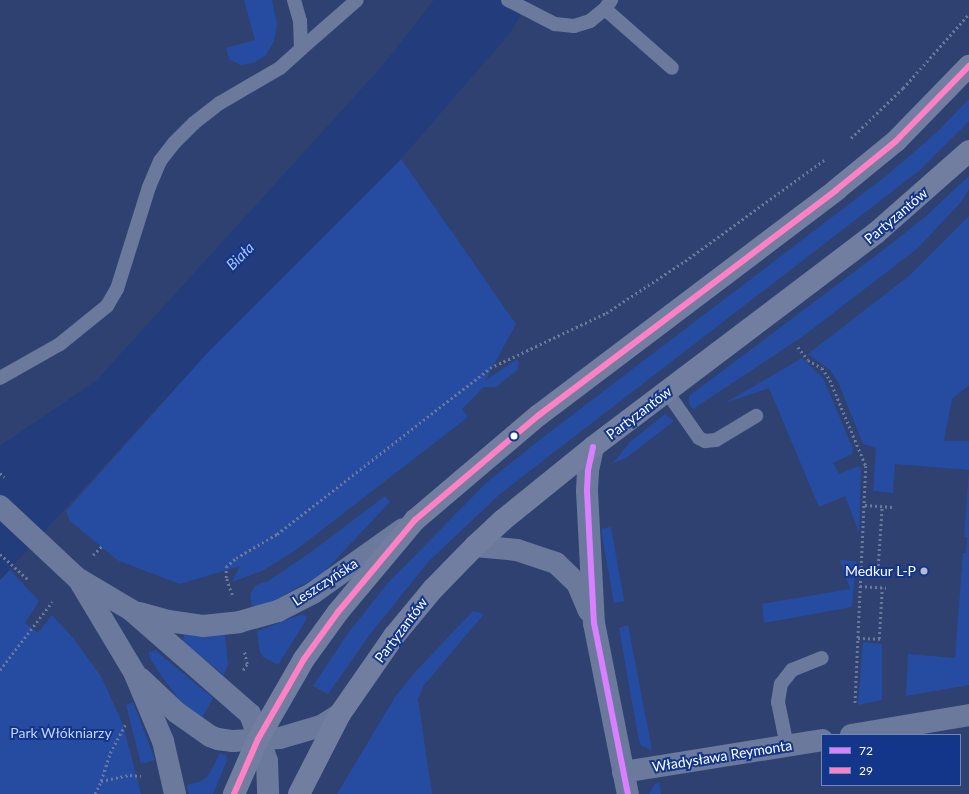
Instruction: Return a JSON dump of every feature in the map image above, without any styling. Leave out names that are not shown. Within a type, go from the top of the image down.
[{"type":"main road","points":[[234,794],[258,740],[304,659],[338,612],[415,520],[539,415],[884,151],[944,94],[969,66]]},
{"type":"main road","name":"Partyzantów","points":[[299,794],[340,714],[394,636],[433,589],[475,546],[509,515],[593,447],[876,233],[969,151]]},
{"type":"street","points":[[593,447],[588,471],[587,491],[594,623],[628,794]]},
{"type":"street","name":"Leszczyńska","points":[[0,506],[77,578],[134,672],[163,741],[175,794]]},
{"type":"street","name":"Leszczyńska","points":[[131,610],[168,622],[203,626],[239,622],[278,611],[313,593],[415,520]]},
{"type":"street","points":[[475,546],[517,550],[556,563],[577,583],[594,623]]},
{"type":"street","name":"Leszczyńska","points":[[77,578],[131,610],[250,714],[258,740]]},
{"type":"street","name":"Leszczyńska","points":[[134,672],[176,712],[210,736],[233,741],[280,738],[302,734],[321,726],[340,714]]},
{"type":"street","points":[[856,734],[969,715]]},
{"type":"street","points":[[258,740],[267,761],[268,794]]},
{"type":"street","name":"Władysława Reymonta","points":[[623,772],[821,740]]},
{"type":"lane","points":[[294,0],[300,21],[301,49]]},
{"type":"lane","points":[[0,378],[60,344],[107,306],[118,289],[149,187],[160,161],[174,143],[220,103],[280,68],[356,0]]},
{"type":"lane","points":[[508,0],[555,24],[574,26],[590,21],[608,5],[672,68]]},
{"type":"lane","points":[[666,392],[699,438],[705,441],[716,440],[756,416]]},
{"type":"lane","points":[[787,746],[778,702],[781,684],[792,670],[822,658]]},
{"type":"path","points":[[847,143],[904,88],[969,14]]},
{"type":"path","points":[[231,591],[226,578],[226,567],[236,558],[277,534],[490,368],[606,313],[685,261],[828,157]]},
{"type":"path","points":[[798,347],[808,360],[822,368],[830,380],[866,466],[855,710]]},
{"type":"path","points":[[865,505],[892,507]]},
{"type":"path","points":[[861,569],[874,569],[878,566],[882,506]]},
{"type":"path","points":[[90,558],[103,545]]},
{"type":"path","points":[[0,554],[29,580]]},
{"type":"path","points":[[860,586],[886,588]]},
{"type":"path","points":[[878,639],[882,588]]},
{"type":"path","points":[[0,670],[52,602]]},
{"type":"path","points":[[858,638],[882,639]]},
{"type":"path","points":[[240,678],[247,664],[244,649]]},
{"type":"path","points":[[94,794],[101,781],[110,753],[126,723]]},
{"type":"path","points":[[101,781],[130,775],[142,776]]},
{"type":"green space","points":[[244,0],[272,0],[277,24],[274,41],[266,55],[254,63],[240,65],[229,59],[226,48],[255,40]]},
{"type":"green space","points":[[969,99],[969,121],[920,170],[500,494],[429,561],[371,633],[328,694],[313,686],[346,636],[386,585],[486,483],[542,438],[886,176],[937,132]]},
{"type":"green space","points":[[401,159],[516,324],[485,381],[517,359],[519,363],[517,370],[496,387],[484,387],[462,409],[468,417],[296,550],[262,571],[232,582],[240,566],[180,584],[117,560],[70,521],[66,511],[209,351]]},
{"type":"green space","points":[[969,176],[969,189],[961,202],[918,248],[806,334],[693,409],[689,403],[689,396],[882,251],[925,217]]},
{"type":"green space","points":[[969,216],[969,385],[952,399],[944,441],[969,441],[969,470],[895,464],[893,493],[873,491],[876,448],[863,444],[838,382],[830,370],[808,354],[910,275]]},
{"type":"green space","points":[[802,358],[823,378],[853,449],[852,454],[833,463],[839,474],[858,466],[861,468],[859,532],[845,496],[819,507],[769,388],[725,403]]},
{"type":"green space","points":[[665,414],[674,421],[626,458],[613,463],[630,442]]},
{"type":"green space","points":[[969,470],[969,685],[906,696],[908,654],[955,658],[963,553],[966,553],[967,537],[964,537]]},
{"type":"green space","points":[[385,496],[390,502],[322,574],[268,604],[252,607],[250,594],[256,585],[268,581],[311,552]]},
{"type":"green space","points":[[611,527],[624,601],[614,603],[601,529]]},
{"type":"green space","points":[[840,560],[856,561],[852,607],[764,623],[762,604],[850,589]]},
{"type":"green space","name":"Park Włókniarzy","points":[[10,570],[39,601],[25,623],[38,633],[52,615],[74,639],[102,678],[123,725],[141,794],[0,794],[0,580]]},
{"type":"green space","points":[[473,611],[484,614],[424,685],[418,699],[432,794],[337,794],[395,697],[416,671]]},
{"type":"green space","points":[[303,614],[307,617],[305,622],[278,665],[263,657],[259,649],[257,631]]},
{"type":"green space","points":[[628,625],[652,750],[642,746],[639,741],[619,628]]},
{"type":"green space","points":[[184,635],[225,635],[228,664],[224,675],[183,642]]},
{"type":"green space","points":[[863,642],[882,644],[882,700],[858,705]]},
{"type":"green space","points":[[155,650],[213,698],[202,718],[181,702],[163,678],[149,657],[149,652]]},
{"type":"green space","points":[[133,702],[155,760],[141,764],[126,705]]},
{"type":"green space","points":[[220,753],[226,755],[227,760],[213,794],[189,794],[187,785],[201,781],[208,776]]},
{"type":"green space","points":[[659,782],[661,794],[649,794],[654,785]]},
{"type":"water","name":"Biała","points":[[434,0],[529,0],[510,33],[401,159],[209,351],[0,580],[0,446],[97,380],[384,64]]},
{"type":"transit line","name":"29","points":[[234,794],[258,739],[304,659],[338,612],[415,520],[539,415],[836,190],[896,141],[969,66]]},
{"type":"transit line","name":"72","points":[[593,447],[588,471],[587,491],[594,623],[628,794]]},
{"type":"place","name":"Medkur L-P","points":[[924,571]]}]
